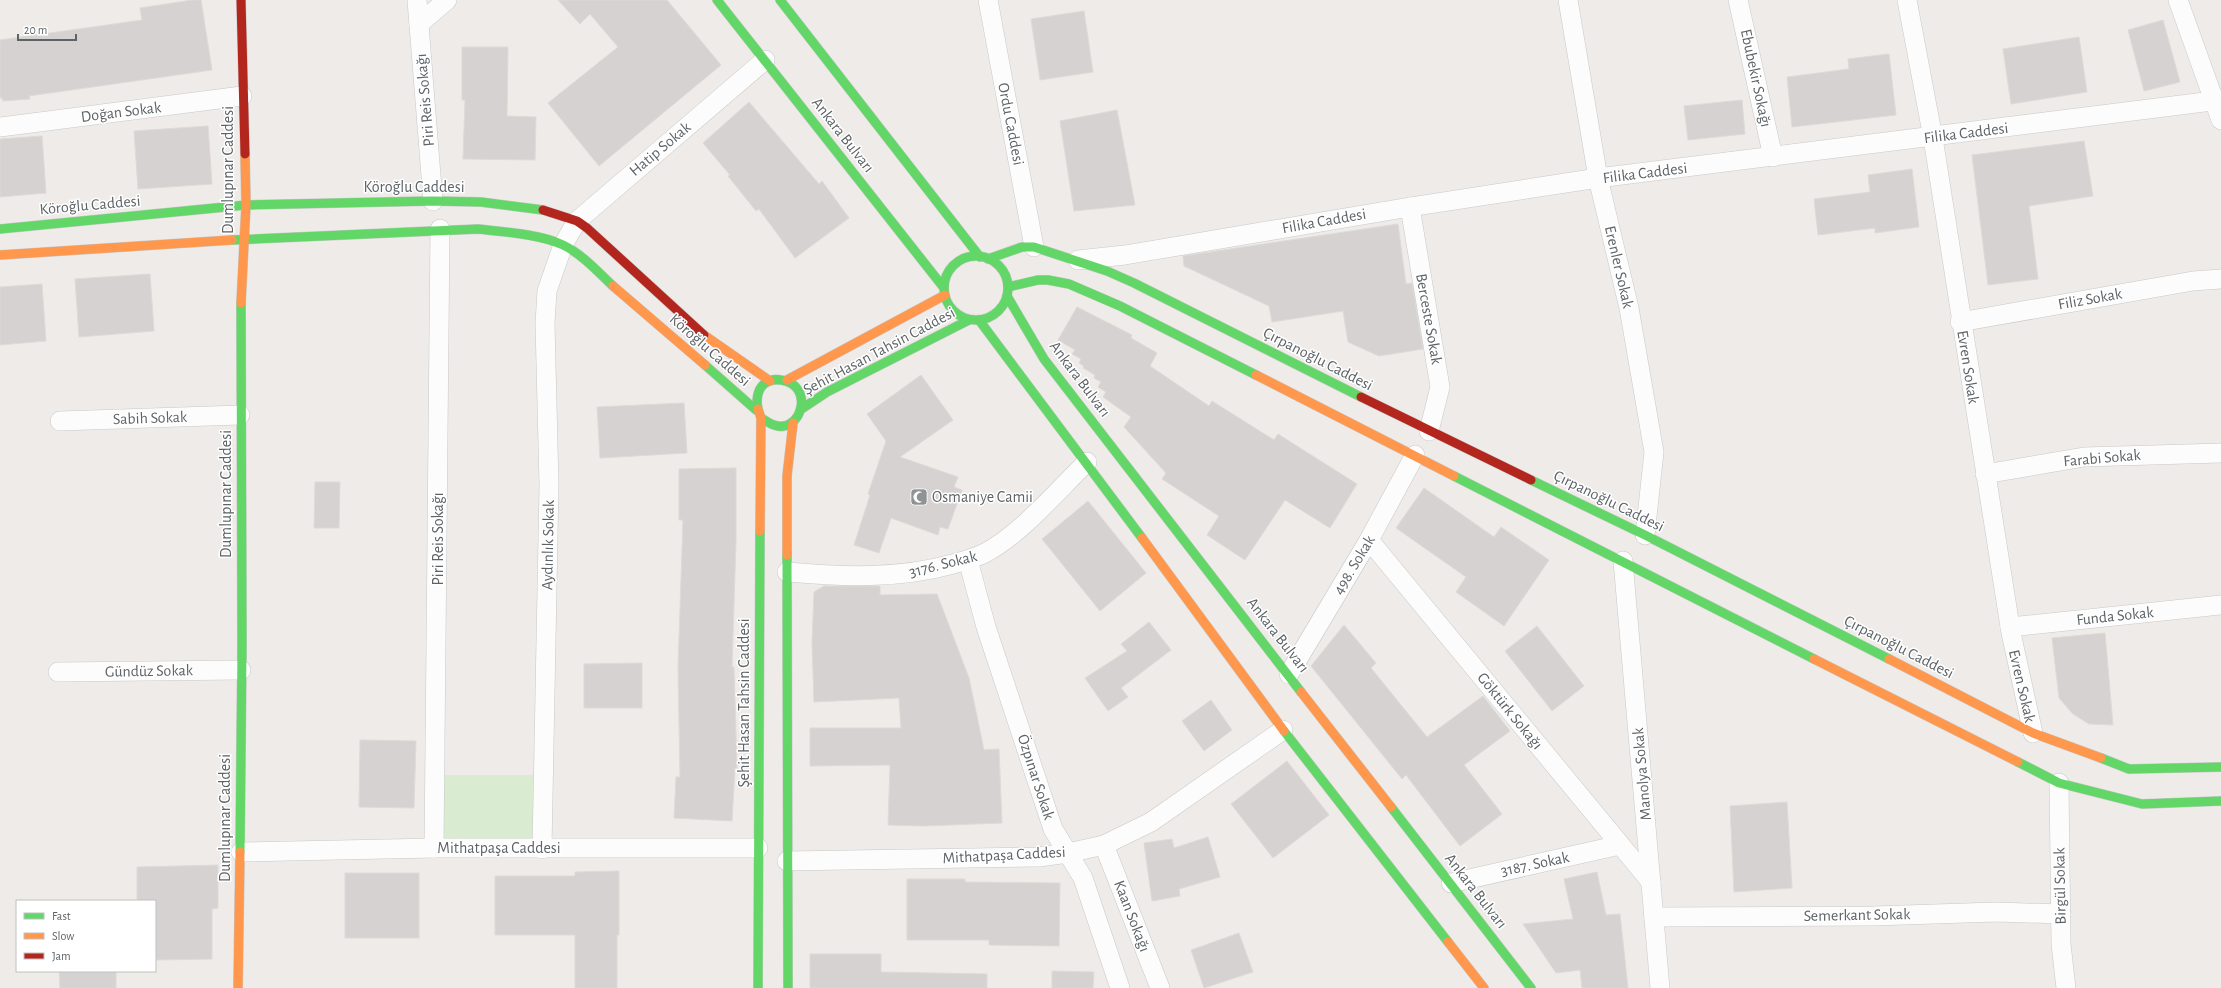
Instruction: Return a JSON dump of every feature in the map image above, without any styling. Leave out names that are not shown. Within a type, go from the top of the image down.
[{"type":"main road","name":"Dumlupınar Caddesi","points":[[238,988],[241,852],[240,415],[243,239],[246,205],[242,96],[241,0]]},
{"type":"main road","name":"Ankara Bulvarı","points":[[717,0],[945,292],[951,308],[956,313],[974,320],[1087,462],[1283,730],[1484,988]]},
{"type":"main road","name":"Ankara Bulvarı","points":[[780,0],[984,258],[1002,270],[1008,292],[1044,359],[1531,988]]},
{"type":"main road","name":"Köroğlu Caddesi","points":[[0,229],[246,205],[433,201],[481,202],[523,207],[559,214],[577,221],[605,242],[712,342],[770,381]]},
{"type":"main road","name":"Köroğlu Caddesi","points":[[0,255],[243,239],[440,229],[478,229],[512,233],[563,245],[578,255],[758,414]]},
{"type":"main road","name":"Çırpanoğlu Caddesi","points":[[984,258],[1022,247],[1034,247],[1078,260],[1134,283],[1429,431],[1645,535],[2033,732],[2129,769],[2221,767]]},
{"type":"main road","points":[[945,292],[948,274],[958,262],[973,257],[984,258]]},
{"type":"main road","points":[[974,320],[988,318],[997,313],[1008,292],[1039,280],[1067,283],[1167,328],[2059,783],[2142,804],[2221,801]]},
{"type":"main road","name":"Şehit Hasan Tahsin Caddesi","points":[[787,380],[945,292]]},
{"type":"main road","name":"Şehit Hasan Tahsin Caddesi","points":[[802,408],[827,392],[974,320]]},
{"type":"main road","name":"Şehit Hasan Tahsin Caddesi","points":[[758,988],[757,393],[762,386],[770,381],[778,379],[787,380],[795,384],[800,391],[803,400],[799,416],[792,423],[786,476],[788,988]]},
{"type":"main road","points":[[758,414],[776,427],[785,426],[792,423]]},
{"type":"street","name":"Piri Reis Sokağı","points":[[417,0],[433,201]]},
{"type":"street","points":[[419,24],[447,0]]},
{"type":"street","name":"Ordu Caddesi","points":[[988,0],[1034,247]]},
{"type":"street","name":"Erenler Sokak","points":[[1568,0],[1598,178],[1629,308],[1654,452],[1645,535]]},
{"type":"street","name":"Ebubekir Sokağı","points":[[1738,0],[1773,157]]},
{"type":"street","name":"Evren Sokak","points":[[1907,0],[1932,138],[1960,322],[2010,627],[2033,732]]},
{"type":"street","points":[[2178,0],[2217,100],[2221,120]]},
{"type":"street","name":"Hatip Sokak","points":[[563,245],[577,221],[765,60]]},
{"type":"street","name":"Doğan Sokak","points":[[0,127],[242,96]]},
{"type":"street","name":"Filika Caddesi","points":[[1078,260],[1125,255],[1410,207],[1598,178],[1932,138],[2217,100]]},
{"type":"street","name":"Berceste Sokak","points":[[1410,207],[1440,387],[1429,431]]},
{"type":"street","name":"Piri Reis Sokağı","points":[[434,848],[440,229]]},
{"type":"street","name":"Aydınlık Sokak","points":[[542,849],[549,485],[545,324],[547,291],[563,245]]},
{"type":"street","name":"Filiz Sokak","points":[[1960,322],[2193,281],[2221,278]]},
{"type":"street","name":"Sabih Sokak","points":[[60,421],[240,415]]},
{"type":"street","name":"Farabi Sokak","points":[[1985,474],[2084,457],[2221,453]]},
{"type":"street","name":"498. Sokak","points":[[1289,674],[1369,540],[1416,455]]},
{"type":"street","name":"3176. Sokak","points":[[787,572],[838,576],[906,574],[968,560],[985,553],[1010,535],[1087,462]]},
{"type":"street","name":"Göktürk Sokağı","points":[[1369,540],[1651,882]]},
{"type":"street","name":"Özpınar Sokak","points":[[968,560],[986,627],[1053,829],[1082,878],[1120,988]]},
{"type":"street","name":"Manolya Sokak","points":[[1623,561],[1660,988]]},
{"type":"street","name":"Funda Sokak","points":[[2010,627],[2221,605]]},
{"type":"street","name":"Gündüz Sokak","points":[[58,672],[241,670]]},
{"type":"street","name":"Mithatpaşa Caddesi","points":[[787,861],[1017,857],[1068,853],[1104,845],[1151,822],[1283,730]]},
{"type":"street","name":"Birgül Sokak","points":[[2059,783],[2061,944],[2066,988]]},
{"type":"street","name":"Kaan Sokağı","points":[[1104,845],[1160,988]]},
{"type":"street","name":"3187. Sokak","points":[[1451,883],[1620,845]]},
{"type":"street","name":"Mithatpaşa Caddesi","points":[[241,852],[434,848],[758,848]]},
{"type":"street","name":"Semerkant Sokak","points":[[1654,917],[1873,916],[1996,912],[2061,914]]},
{"type":"green space","points":[[444,775],[538,775],[538,841],[444,841]]},
{"type":"building","points":[[201,0],[212,70],[29,96],[30,99],[3,101],[2,98],[0,98],[0,40],[142,20],[140,8]]},
{"type":"building","points":[[558,0],[667,0],[721,65],[599,166],[548,103],[618,47],[590,14],[580,24]]},
{"type":"building","points":[[1084,11],[1093,72],[1040,80],[1031,19]]},
{"type":"building","points":[[2163,20],[2180,82],[2144,91],[2128,30]]},
{"type":"building","points":[[2079,37],[2087,92],[2011,104],[2003,49]]},
{"type":"building","points":[[462,47],[508,47],[507,116],[536,117],[535,160],[463,159],[465,100],[462,100]]},
{"type":"building","points":[[1889,54],[1896,115],[1792,127],[1787,77],[1849,69],[1848,59]]},
{"type":"building","points":[[1742,100],[1745,134],[1688,140],[1684,106]]},
{"type":"building","points":[[749,102],[819,184],[822,181],[849,218],[795,258],[759,209],[756,211],[728,176],[730,175],[703,143]]},
{"type":"building","points":[[1117,110],[1135,205],[1074,211],[1060,121]]},
{"type":"building","points":[[208,126],[212,184],[138,189],[134,131]]},
{"type":"building","points":[[42,136],[46,193],[0,197],[0,139]]},
{"type":"building","points":[[2084,141],[2093,196],[2029,206],[2038,279],[1988,285],[1972,155]]},
{"type":"building","points":[[1912,169],[1919,227],[1875,233],[1875,228],[1818,235],[1814,199],[1870,192],[1868,175]]},
{"type":"building","points":[[1398,224],[1406,284],[1412,283],[1423,349],[1379,356],[1348,342],[1343,311],[1272,322],[1269,306],[1184,266],[1183,256]]},
{"type":"building","points":[[150,274],[154,331],[79,337],[75,279]]},
{"type":"building","points":[[42,284],[46,341],[0,345],[0,287]]},
{"type":"building","points":[[1077,307],[1132,335],[1131,338],[1157,353],[1150,366],[1209,406],[1212,401],[1274,440],[1278,434],[1357,484],[1330,528],[1285,500],[1245,560],[1207,535],[1219,516],[1162,479],[1166,473],[1124,427],[1131,417],[1103,397],[1106,392],[1098,387],[1101,382],[1094,378],[1095,375],[1083,368],[1084,366],[1079,363],[1081,359],[1072,354],[1075,350],[1058,340]]},
{"type":"building","points":[[921,375],[953,420],[900,457],[958,477],[954,487],[962,490],[948,529],[940,527],[938,535],[891,518],[879,553],[854,545],[870,495],[868,494],[886,441],[867,414]]},
{"type":"building","points":[[684,403],[687,453],[600,458],[597,407]]},
{"type":"building","points":[[736,468],[736,541],[732,667],[734,667],[737,768],[735,768],[732,821],[674,818],[676,777],[680,777],[678,668],[683,520],[679,520],[679,469]]},
{"type":"building","points":[[315,482],[340,482],[339,528],[314,528]]},
{"type":"building","points":[[1424,488],[1494,537],[1501,527],[1549,560],[1504,626],[1456,592],[1466,577],[1396,528]]},
{"type":"building","points":[[1088,501],[1146,573],[1100,611],[1042,539]]},
{"type":"building","points":[[824,586],[880,586],[880,595],[937,594],[969,678],[984,750],[999,749],[1002,823],[923,826],[888,825],[890,765],[810,766],[810,728],[901,728],[899,698],[814,702],[812,643],[814,592]]},
{"type":"building","points":[[1149,622],[1171,650],[1121,688],[1128,697],[1108,711],[1085,678],[1127,651],[1121,644]]},
{"type":"building","points":[[1344,625],[1376,663],[1371,668],[1427,737],[1483,696],[1510,731],[1464,765],[1502,814],[1460,846],[1406,775],[1402,779],[1311,666]]},
{"type":"building","points":[[1537,626],[1584,686],[1552,711],[1505,651]]},
{"type":"building","points":[[2105,633],[2113,725],[2089,724],[2073,714],[2059,698],[2052,638]]},
{"type":"building","points":[[642,663],[642,708],[584,708],[584,664]]},
{"type":"building","points":[[1211,700],[1232,730],[1204,751],[1182,721]]},
{"type":"building","points":[[360,740],[416,741],[414,808],[359,807]]},
{"type":"building","points":[[1287,761],[1329,815],[1273,858],[1231,804]]},
{"type":"building","points":[[1787,802],[1792,888],[1734,892],[1730,806]]},
{"type":"building","points":[[1208,837],[1220,877],[1179,889],[1180,896],[1152,901],[1144,843],[1172,839],[1174,848]]},
{"type":"building","points":[[218,865],[218,908],[212,909],[212,959],[156,960],[156,900],[137,900],[137,867]]},
{"type":"building","points":[[619,871],[617,988],[575,988],[575,935],[495,935],[495,876],[575,876],[575,872]]},
{"type":"building","points":[[1597,872],[1606,915],[1620,914],[1628,988],[1582,988],[1580,970],[1556,973],[1523,924],[1573,919],[1564,879]]},
{"type":"building","points":[[345,873],[419,873],[419,938],[345,938]]},
{"type":"building","points":[[907,879],[965,879],[965,882],[1060,883],[1059,946],[989,945],[989,940],[907,940]]},
{"type":"building","points":[[1239,933],[1253,972],[1204,988],[1191,950]]},
{"type":"building","points":[[810,954],[881,954],[881,972],[987,974],[987,988],[810,988]]},
{"type":"building","points":[[1052,971],[1094,972],[1093,988],[1052,988]]},
{"type":"building","points":[[59,972],[116,972],[116,988],[60,988]]},
{"type":"traffic: fast","points":[[717,0],[944,288]]},
{"type":"traffic: fast","points":[[780,0],[980,257]]},
{"type":"traffic: fast","points":[[0,229],[246,205],[433,201],[481,202],[543,210]]},
{"type":"traffic: fast","points":[[232,240],[478,229],[510,232],[544,238],[563,245],[583,258],[613,286]]},
{"type":"traffic: fast","points":[[988,259],[1022,247],[1034,247],[1107,271],[1134,283],[1361,397]]},
{"type":"traffic: fast","points":[[976,256],[994,262],[1002,270],[1008,288],[1002,306],[994,314],[976,320],[958,314],[950,306],[944,288],[950,270],[958,262],[976,256]]},
{"type":"traffic: fast","points":[[1008,287],[1038,280],[1048,280],[1069,284],[1120,306],[1256,375]]},
{"type":"traffic: fast","points":[[1007,296],[1044,359],[1301,692]]},
{"type":"traffic: fast","points":[[240,852],[242,646],[241,303]]},
{"type":"traffic: fast","points":[[803,408],[827,392],[969,320]]},
{"type":"traffic: fast","points":[[979,320],[1142,538]]},
{"type":"traffic: fast","points":[[705,365],[756,410]]},
{"type":"traffic: fast","points":[[758,409],[758,392],[764,384],[774,380],[781,380],[792,384],[798,391],[801,399],[801,408],[791,423],[783,426],[774,425],[761,418]]},
{"type":"traffic: fast","points":[[1454,476],[1814,659]]},
{"type":"traffic: fast","points":[[1531,480],[1645,535],[1889,659]]},
{"type":"traffic: fast","points":[[758,988],[760,531]]},
{"type":"traffic: fast","points":[[787,555],[788,988]]},
{"type":"traffic: fast","points":[[1284,731],[1448,942]]},
{"type":"traffic: fast","points":[[2101,758],[2129,769],[2221,767]]},
{"type":"traffic: fast","points":[[2018,762],[2059,783],[2142,804],[2221,801]]},
{"type":"traffic: fast","points":[[1391,807],[1531,988]]},
{"type":"traffic: slow","points":[[241,303],[246,205],[245,154]]},
{"type":"traffic: slow","points":[[0,255],[232,240]]},
{"type":"traffic: slow","points":[[613,286],[705,365]]},
{"type":"traffic: slow","points":[[787,380],[945,295]]},
{"type":"traffic: slow","points":[[704,335],[770,381]]},
{"type":"traffic: slow","points":[[1256,375],[1454,476]]},
{"type":"traffic: slow","points":[[758,409],[761,418],[760,531]]},
{"type":"traffic: slow","points":[[787,555],[787,476],[793,423]]},
{"type":"traffic: slow","points":[[1142,538],[1284,731]]},
{"type":"traffic: slow","points":[[1814,659],[2018,762]]},
{"type":"traffic: slow","points":[[1889,659],[2033,733],[2101,758]]},
{"type":"traffic: slow","points":[[1301,692],[1391,807]]},
{"type":"traffic: slow","points":[[238,988],[240,852]]},
{"type":"traffic: slow","points":[[1448,942],[1484,988]]},
{"type":"traffic: jam","points":[[241,0],[245,154]]},
{"type":"traffic: jam","points":[[543,210],[577,221],[587,228],[704,335]]},
{"type":"traffic: jam","points":[[1361,397],[1531,480]]},
{"type":"place","name":"Osmaniye Camii","points":[[919,497]]}]
